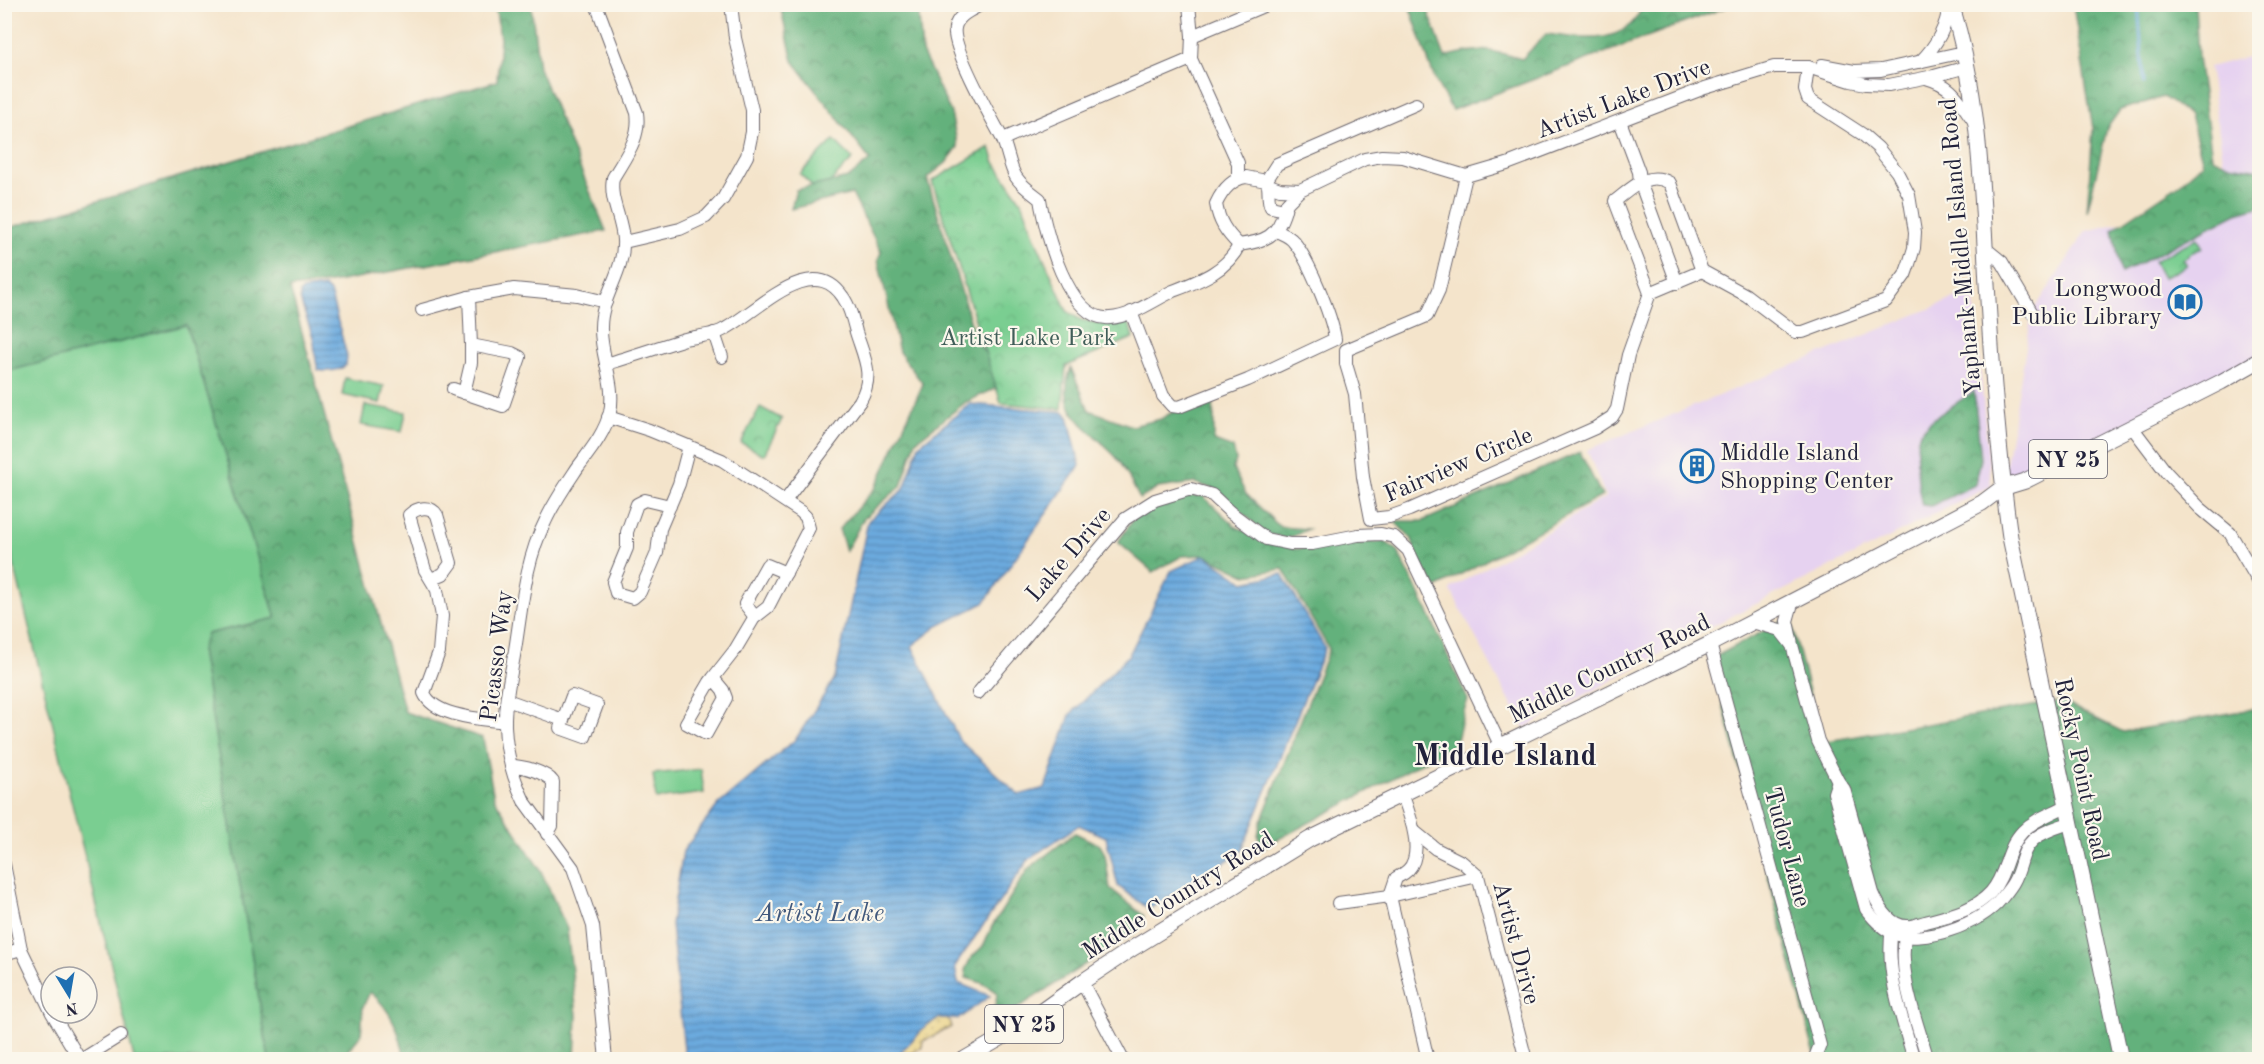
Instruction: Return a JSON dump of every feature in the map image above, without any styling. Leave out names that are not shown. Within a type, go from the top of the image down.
[{"type":"main road","name":"Yaphank-Middle Island Road","points":[[1950,4],[1965,60],[1974,121],[1986,249],[2002,488]]},
{"type":"main road","name":"Middle Country Road","points":[[963,1059],[1018,1028],[1133,948],[1179,922],[1244,878],[1310,839],[1710,644],[1982,503],[2002,488],[2025,481],[2221,382],[2259,360]]},
{"type":"main road","name":"Rocky Point Road","points":[[2002,488],[2013,555],[2121,1059]]},
{"type":"street","points":[[596,4],[637,113],[639,126],[634,141],[612,183],[624,242],[680,229],[706,217],[723,199],[747,156],[752,132],[752,110],[735,38],[731,4]]},
{"type":"street","points":[[982,4],[960,18],[956,23],[954,36],[984,107],[1003,140],[1015,176],[1040,199],[1045,225],[1070,292],[1076,301],[1091,314],[1109,319],[1131,312],[1204,279],[1230,260],[1239,245],[1264,240],[1277,231],[1287,203],[1300,190],[1365,159],[1382,156],[1403,157],[1466,176]]},
{"type":"street","points":[[1189,4],[1192,36],[1191,58],[1238,163],[1238,178]]},
{"type":"street","points":[[1192,36],[1268,4]]},
{"type":"street","points":[[1920,62],[1938,43],[1950,4]]},
{"type":"street","points":[[1003,140],[1191,58]]},
{"type":"street","points":[[1702,271],[1650,293],[1615,201],[1640,182],[1650,178],[1670,183],[1702,271],[1746,295],[1791,329],[1800,333],[1886,301],[1905,275],[1914,248],[1913,213],[1909,195],[1897,172],[1878,148],[1862,134],[1808,99],[1805,90],[1809,67],[1824,64],[1854,71],[1881,70],[1920,62],[1965,60]]},
{"type":"street","name":"Artist Lake Drive","points":[[1466,176],[1507,164],[1705,88],[1774,67],[1809,67],[1866,84],[1889,85],[1925,78],[1965,60]]},
{"type":"street","points":[[1925,78],[1941,83],[1955,94],[1974,121]]},
{"type":"street","points":[[1285,210],[1280,207],[1271,207],[1268,201],[1267,183],[1277,164],[1416,104]]},
{"type":"street","points":[[1620,121],[1677,283]]},
{"type":"street","name":"Fairview Circle","points":[[1466,176],[1439,290],[1427,316],[1346,350],[1346,364],[1355,394],[1363,477],[1371,519],[1389,517],[1409,510],[1595,428],[1612,417],[1620,400],[1628,355],[1650,293]]},
{"type":"street","points":[[1239,245],[1225,230],[1218,217],[1216,204],[1228,186],[1238,178],[1246,177],[1280,189],[1300,190]]},
{"type":"street","points":[[1131,312],[1163,396],[1172,406],[1179,407],[1248,380],[1335,339],[1334,326],[1310,268],[1292,239],[1277,231]]},
{"type":"street","name":"Picasso Way","points":[[597,1059],[598,971],[589,912],[573,868],[524,801],[512,766],[505,722],[524,596],[535,546],[556,501],[602,433],[608,417],[611,384],[601,327],[606,302],[619,268],[624,242]]},
{"type":"street","points":[[1986,249],[2002,262],[2032,313]]},
{"type":"street","points":[[606,364],[714,333],[728,327],[780,291],[800,281],[819,281],[837,290],[849,308],[867,367],[868,385],[860,402],[784,501]]},
{"type":"street","points":[[422,310],[503,290],[577,295],[606,302]]},
{"type":"street","points":[[469,297],[471,363],[458,391],[503,406],[520,357],[493,348],[471,345]]},
{"type":"street","points":[[714,333],[722,357]]},
{"type":"street","points":[[608,417],[722,460],[801,512],[809,522],[809,528],[768,607],[755,617],[738,646],[713,678]]},
{"type":"street","points":[[2132,426],[2166,472],[2200,508],[2230,533],[2259,584]]},
{"type":"street","points":[[670,506],[645,501],[637,504],[627,532],[627,548],[613,582],[616,593],[633,598],[640,592],[657,553],[660,529],[670,506],[679,484],[689,446]]},
{"type":"street","name":"Lake Drive","points":[[978,693],[1125,519],[1155,500],[1191,489],[1212,495],[1230,512],[1266,539],[1290,544],[1312,544],[1358,535],[1381,534],[1394,537],[1408,550],[1501,747]]},
{"type":"street","points":[[432,579],[443,574],[451,563],[437,515],[434,510],[427,507],[409,515],[425,570],[432,579],[441,604],[442,627],[439,652],[424,693],[427,700],[451,713],[505,722]]},
{"type":"street","points":[[755,617],[745,604],[767,565],[786,573]]},
{"type":"street","points":[[1793,600],[1787,621],[1818,741],[1844,789],[1873,893],[1880,909],[1893,927],[1916,938],[1966,925],[1993,909],[2015,880],[2023,855],[2033,840],[2052,828],[2070,823]]},
{"type":"street","points":[[1752,622],[1780,630],[1792,645]]},
{"type":"street","name":"Tudor Lane","points":[[1710,644],[1820,1045],[1814,1059]]},
{"type":"street","points":[[507,700],[563,720]]},
{"type":"street","points":[[512,766],[550,777],[553,782],[552,826],[547,834]]},
{"type":"street","points":[[1402,793],[1415,832],[1413,863],[1407,871],[1395,878],[1390,896],[1428,1059]]},
{"type":"street","points":[[1906,932],[1959,913],[1978,903],[1992,891],[2003,871],[2011,846],[2023,831],[2043,817],[2066,806]]},
{"type":"street","name":"Artist Drive","points":[[1415,832],[1436,849],[1462,862],[1478,876],[1526,1059]]},
{"type":"street","points":[[4,864],[21,949],[39,986]]},
{"type":"street","points":[[1338,903],[1390,896],[1478,876]]},
{"type":"street","points":[[1893,927],[1890,962],[1893,983],[1914,1059]]},
{"type":"street","points":[[1906,932],[1903,957],[1905,978],[1928,1059]]},
{"type":"street","points":[[4,954],[21,949]]},
{"type":"street","points":[[1082,982],[1123,1059]]},
{"type":"street","name":"Picasso Way","points":[[599,1003],[606,1059]]},
{"type":"street","points":[[60,1025],[80,1059],[121,1035]]},
{"type":"shaded area","points":[[2259,54],[2259,355],[2002,488],[2032,313],[2086,231],[2229,198],[2209,67]]},
{"type":"shaded area","points":[[1973,291],[1991,486],[1712,626],[1524,728],[1450,589],[1606,497],[1587,450]]},
{"type":"green space","points":[[495,5],[531,5],[539,68],[606,231],[330,283],[290,288],[405,712],[483,738],[494,798],[541,871],[567,929],[577,1015],[575,1059],[405,1059],[394,1022],[384,1006],[370,992],[363,1007],[361,1035],[341,1059],[269,1059],[201,650],[207,634],[276,618],[186,325],[5,372],[5,229],[497,81],[500,39]]},
{"type":"green space","points":[[780,5],[918,5],[922,52],[951,113],[958,147],[946,163],[927,178],[976,340],[998,370],[999,387],[966,402],[916,441],[901,486],[864,518],[846,551],[839,529],[876,487],[923,384],[899,352],[878,260],[881,252],[852,194],[791,209],[796,190],[848,178],[870,160],[793,61]]},
{"type":"green space","points":[[1409,5],[1426,5],[1445,57],[1484,50],[1522,59],[1546,34],[1590,38],[1621,31],[1632,23],[1644,5],[1732,5],[1452,110],[1435,80]]},
{"type":"green space","points":[[2073,5],[2195,5],[2198,57],[2212,157],[2230,165],[2259,170],[2259,207],[2237,213],[2121,273],[2113,229],[2181,183],[2203,163],[2190,115],[2163,97],[2120,110],[2107,128],[2087,212],[2093,129]]},
{"type":"green space","points":[[834,140],[853,159],[819,193],[800,174]]},
{"type":"green space","name":"Artist Lake Park","points":[[990,147],[994,161],[1023,204],[1035,238],[1067,311],[1081,320],[1098,323],[1128,318],[1133,338],[1066,366],[1062,409],[1001,403],[932,181]]},
{"type":"green space","points":[[2197,238],[2203,248],[2188,254],[2183,259],[2187,265],[2163,278],[2154,261]]},
{"type":"green space","points":[[186,325],[276,618],[207,634],[201,650],[269,1059],[134,1059],[5,528],[4,372]]},
{"type":"green space","points":[[1071,368],[1089,410],[1132,426],[1161,419],[1176,410],[1212,399],[1214,441],[1233,448],[1236,460],[1233,469],[1246,494],[1280,527],[1308,529],[1287,539],[1265,533],[1217,490],[1195,483],[1158,488],[1140,499],[1118,459],[1076,418],[1070,408],[1067,384]]},
{"type":"green space","points":[[345,378],[384,386],[380,403],[342,395]]},
{"type":"green space","points":[[1974,391],[1981,459],[1975,485],[1931,506],[1922,505],[1917,456],[1921,431],[1938,415]]},
{"type":"green space","points":[[365,405],[406,412],[402,432],[361,425]]},
{"type":"green space","points":[[760,407],[782,419],[764,455],[741,443]]},
{"type":"green space","points":[[1580,452],[1602,496],[1436,588],[1416,555],[1412,539],[1394,521],[1423,521]]},
{"type":"green space","points":[[1203,496],[1236,527],[1295,549],[1384,541],[1397,550],[1468,700],[1455,745],[1262,848],[1258,836],[1260,824],[1329,649],[1283,569],[1246,575],[1205,555],[1182,556],[1153,572],[1118,542],[1134,518],[1179,497]]},
{"type":"green space","points":[[1790,617],[1822,742],[2061,701],[2123,732],[2259,708],[2259,1059],[1816,1059],[1711,659]]},
{"type":"green space","points":[[701,769],[704,793],[656,799],[653,774]]},
{"type":"green space","points":[[1075,833],[1100,845],[1105,854],[1110,888],[1144,916],[1135,932],[990,1026],[987,1019],[996,1003],[997,992],[982,983],[966,978],[965,970],[971,958],[984,945],[992,926],[1028,869]]},
{"type":"sand","points":[[940,1017],[948,1018],[951,1027],[923,1041],[922,1047],[911,1054],[899,1052],[927,1025]]},
{"type":"water","points":[[324,287],[330,292],[347,356],[346,365],[329,371],[318,370],[313,337],[300,298],[303,290]]},
{"type":"water","name":"Artist Lake","points":[[970,404],[1064,412],[1068,416],[1080,465],[984,603],[938,626],[912,646],[960,741],[1019,795],[1045,788],[1070,715],[1129,655],[1171,571],[1205,555],[1244,582],[1282,574],[1325,648],[1241,852],[1149,909],[1118,886],[1106,837],[1079,825],[1029,859],[955,966],[958,983],[990,996],[958,1019],[940,1018],[927,1025],[894,1059],[685,1059],[671,924],[683,851],[718,805],[796,739],[835,678],[868,521],[904,489],[919,445]]},
{"type":"waterway","points":[[2138,4],[2144,83]]},
{"type":"place","name":"Longwood Public Library","points":[[2185,302]]},
{"type":"place","name":"Middle Island Shopping Center","points":[[1697,466]]},
{"type":"district","name":"Middle Island","points":[[1505,755]]}]
